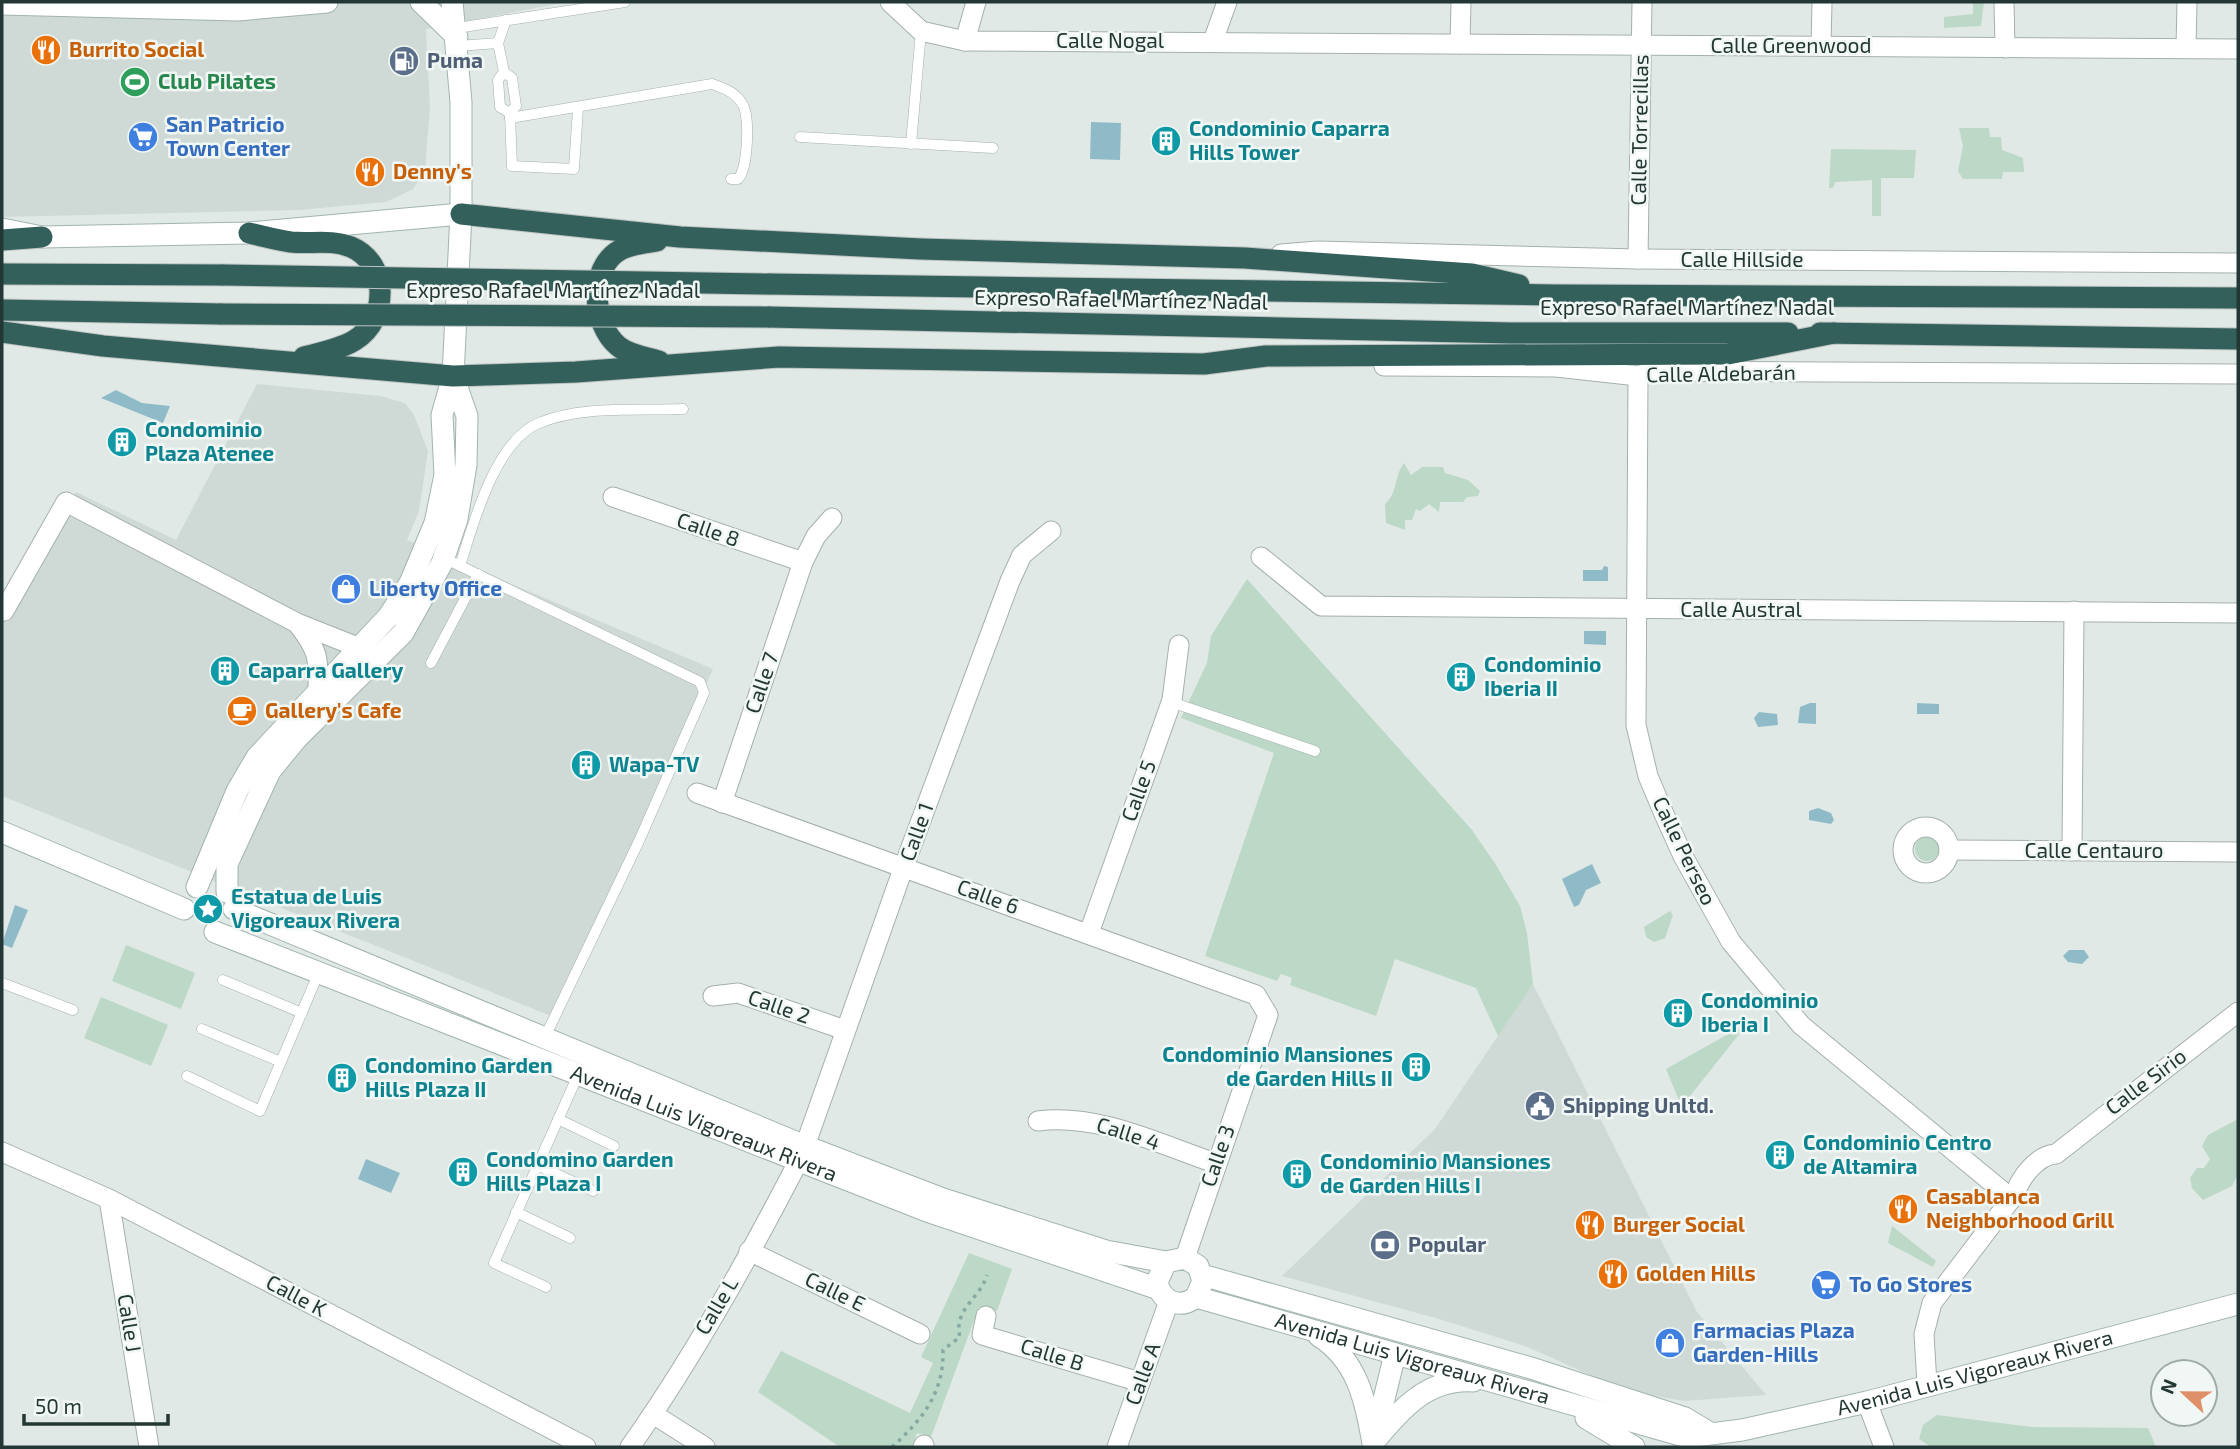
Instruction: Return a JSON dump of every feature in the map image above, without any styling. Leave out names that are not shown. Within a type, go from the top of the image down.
[{"type":"highway","points":[[461,214],[680,237],[935,249],[1245,258],[1472,274],[1555,295]]},
{"type":"highway","points":[[249,233],[290,242],[330,242],[353,247],[374,265],[378,278],[380,304],[370,326],[361,335],[342,346],[288,361]]},
{"type":"highway","points":[[2,240],[42,237]]},
{"type":"highway","points":[[673,365],[630,353],[618,346],[602,324],[598,290],[608,260],[618,251],[680,237]]},
{"type":"highway","name":"Expreso Rafael Martínez Nadal","points":[[2,274],[1555,295],[2238,298]]},
{"type":"highway","name":"Expreso Rafael Martínez Nadal","points":[[2,310],[768,317],[1511,333],[1835,332],[2238,339]]},
{"type":"highway","points":[[2,332],[103,346],[453,376],[576,372],[779,357],[1204,364],[1266,356],[1728,354],[1835,332]]},
{"type":"main road","points":[[2,4],[238,10],[327,2]]},
{"type":"main road","points":[[421,2],[457,37]]},
{"type":"main road","points":[[184,909],[188,897],[197,887],[246,775],[272,740],[360,648],[401,598],[421,559],[435,523],[445,475],[442,415],[453,376],[461,214],[457,37],[452,2]]},
{"type":"main road","points":[[2,229],[42,237],[249,233],[461,214]]},
{"type":"main road","points":[[2,832],[184,909],[194,928],[202,932],[215,932],[228,924],[230,900],[227,864],[270,771],[298,738],[403,633],[452,562],[463,490],[467,440],[467,416],[453,376]]},
{"type":"main road","points":[[197,887],[212,884],[230,900]]},
{"type":"main road","name":"Avenida Luis Vigoreaux Rivera","points":[[230,900],[545,1037],[927,1211],[1183,1304],[1196,1297],[1687,1437],[1709,1440],[1867,1402],[2238,1304]]},
{"type":"main road","name":"Avenida Luis Vigoreaux Rivera","points":[[215,932],[579,1074],[801,1154],[1106,1251],[1194,1262],[1202,1275],[1531,1368],[1685,1418],[1709,1440]]},
{"type":"main road","points":[[1164,1295],[1158,1274],[1176,1260]]},
{"type":"main road","points":[[1196,1297],[1202,1287],[1202,1275]]},
{"type":"main road","points":[[1307,1329],[1332,1345],[1352,1368],[1365,1400],[1372,1445]]},
{"type":"main road","points":[[1372,1445],[1395,1354]]},
{"type":"main road","points":[[1372,1445],[1418,1395],[1456,1380],[1492,1382]]},
{"type":"main road","points":[[1544,1397],[1607,1428],[1634,1447]]},
{"type":"street","name":"Calle Nogal","points":[[890,2],[921,31],[964,41],[1344,43]]},
{"type":"street","points":[[964,41],[976,2]]},
{"type":"street","points":[[1213,41],[1227,2]]},
{"type":"street","points":[[1460,44],[1461,2]]},
{"type":"street","name":"Calle Torrecillas","points":[[1638,259],[1642,2]]},
{"type":"street","points":[[1821,46],[1822,2]]},
{"type":"street","points":[[2004,2],[2005,48]]},
{"type":"street","points":[[2186,48],[2187,2]]},
{"type":"street","name":"Calle Greenwood","points":[[1344,43],[2238,49]]},
{"type":"street","name":"Calle Hillside","points":[[1245,258],[1318,251],[1638,259],[2238,263]]},
{"type":"street","name":"Calle Aldebarán","points":[[1204,364],[1556,367],[1639,376],[1654,371],[2238,374]]},
{"type":"street","name":"Calle Perseo","points":[[1639,376],[1636,725],[1645,767],[1683,856],[1731,942],[1801,1025],[2014,1194]]},
{"type":"street","name":"Calle 8","points":[[613,498],[803,562]]},
{"type":"street","points":[[4,611],[66,502],[297,623],[360,648]]},
{"type":"street","name":"Calle 7","points":[[722,803],[803,562],[816,536],[832,518]]},
{"type":"street","name":"Calle 1","points":[[801,1154],[1010,581],[1022,555],[1051,531]]},
{"type":"street","name":"Calle Austral","points":[[1261,557],[1321,606],[2238,613]]},
{"type":"street","points":[[2072,851],[2074,611]]},
{"type":"street","points":[[297,623],[314,645],[319,657],[318,691]]},
{"type":"street","name":"Calle 5","points":[[1089,933],[1171,702],[1179,645]]},
{"type":"street","name":"Calle 6","points":[[697,793],[1256,995],[1268,1016]]},
{"type":"street","name":"Calle Centauro","points":[[1949,850],[2238,852]]},
{"type":"street","name":"Calle 2","points":[[713,996],[738,993],[845,1030]]},
{"type":"street","name":"Calle Sirio","points":[[1927,1384],[1924,1334],[1932,1303],[2014,1194],[2031,1187],[2052,1167],[2056,1154],[2238,1012]]},
{"type":"street","name":"Calle 3","points":[[1176,1260],[1215,1163],[1268,1016]]},
{"type":"street","name":"Calle 4","points":[[1038,1121],[1064,1118],[1094,1122],[1215,1163]]},
{"type":"street","name":"Calle K","points":[[2,1152],[109,1199],[586,1447]]},
{"type":"street","name":"Calle L","points":[[630,1447],[653,1414],[749,1251],[801,1154]]},
{"type":"street","name":"Calle J","points":[[109,1199],[149,1447]]},
{"type":"street","name":"Calle E","points":[[749,1251],[920,1334]]},
{"type":"street","name":"Calle A","points":[[1117,1447],[1140,1381],[1164,1295]]},
{"type":"street","name":"Calle B","points":[[986,1317],[982,1335],[1140,1381]]},
{"type":"street","points":[[1867,1402],[1884,1447]]},
{"type":"street","points":[[653,1414],[705,1447]]},
{"type":"lane","points":[[457,37],[506,20],[625,2]]},
{"type":"lane","points":[[506,20],[498,43],[504,72],[498,80],[500,104],[510,116],[512,166],[574,169],[578,108]]},
{"type":"lane","points":[[911,144],[921,31]]},
{"type":"lane","points":[[457,37],[498,43]]},
{"type":"lane","points":[[510,116],[578,108],[712,84],[733,92],[744,107],[747,159],[744,173],[738,179],[731,179]]},
{"type":"lane","points":[[800,137],[993,148]]},
{"type":"lane","points":[[545,1037],[639,841],[704,693],[700,682],[452,562],[474,521],[505,451],[536,423],[569,414],[683,409]]},
{"type":"lane","points":[[431,663],[478,574]]},
{"type":"lane","points":[[1171,702],[1315,751]]},
{"type":"lane","points":[[187,1076],[260,1111],[319,971]]},
{"type":"lane","points":[[223,980],[302,1013]]},
{"type":"lane","points":[[2,983],[73,1010]]},
{"type":"lane","points":[[202,1029],[281,1062]]},
{"type":"lane","points":[[546,1287],[494,1263],[579,1074]]},
{"type":"lane","points":[[558,1119],[614,1146]]},
{"type":"lane","points":[[537,1165],[593,1191]]},
{"type":"lane","points":[[516,1212],[570,1237]]},
{"type":"path","points":[[892,1447],[928,1410],[943,1371],[943,1350],[960,1337],[957,1326],[960,1313],[982,1291],[987,1275]]},
{"type":"shaded area","points":[[2,2],[567,2],[426,29],[430,108],[425,169],[413,189],[386,202],[299,210],[2,217]]},
{"type":"shaded area","points":[[257,384],[380,396],[405,403],[414,415],[428,451],[419,511],[407,540],[713,669],[556,1018],[2,796],[2,609],[76,492],[176,540]]},
{"type":"shaded area","points":[[1533,984],[1697,1312],[1766,1395],[1684,1401],[1626,1391],[1525,1346],[1439,1319],[1282,1276],[1435,1129]]},
{"type":"green space","points":[[1973,2],[1984,2],[1981,26],[1944,28],[1944,17],[1973,14]]},
{"type":"green space","points":[[1959,128],[1989,128],[1990,137],[2001,137],[2002,150],[2023,158],[2024,172],[2003,172],[2002,179],[1963,179],[1958,171],[1963,146]]},
{"type":"green space","points":[[1831,149],[1916,150],[1914,178],[1881,178],[1881,216],[1872,216],[1872,180],[1835,182],[1833,188],[1829,188]]},
{"type":"green space","points":[[1404,463],[1411,475],[1422,467],[1443,467],[1445,473],[1468,480],[1480,491],[1478,496],[1467,497],[1463,502],[1440,502],[1439,512],[1429,504],[1420,511],[1416,509],[1412,520],[1405,520],[1405,530],[1386,523],[1385,504],[1392,495]]},
{"type":"green space","points":[[1247,579],[1472,830],[1520,906],[1527,933],[1533,984],[1498,1036],[1476,988],[1395,959],[1376,1016],[1290,985],[1292,978],[1281,974],[1277,981],[1205,956],[1274,753],[1181,718],[1207,663],[1211,636]]},
{"type":"green space","points":[[1927,837],[1935,841],[1939,849],[1935,857],[1927,861],[1919,857],[1915,849],[1919,841]]},
{"type":"green space","points":[[1670,911],[1673,915],[1665,938],[1654,942],[1646,937],[1644,927]]},
{"type":"green space","points":[[126,945],[195,973],[181,1009],[112,981]]},
{"type":"green space","points":[[101,997],[168,1025],[151,1066],[84,1038]]},
{"type":"green space","points":[[1748,1023],[1682,1106],[1666,1069]]},
{"type":"green space","points":[[2238,1119],[2238,1174],[2232,1186],[2203,1200],[2192,1188],[2190,1178],[2197,1168],[2204,1168],[2210,1159],[2202,1146],[2208,1135]]},
{"type":"green space","points":[[1892,1226],[1936,1261],[1933,1267],[1888,1243]]},
{"type":"green space","points":[[969,1253],[1012,1269],[997,1311],[979,1307],[931,1437],[917,1433],[912,1447],[840,1447],[758,1392],[781,1351],[910,1413],[933,1363],[921,1357]]},
{"type":"green space","points":[[1937,1415],[2032,1427],[2148,1428],[2156,1447],[1931,1447],[1919,1439],[1923,1425]]},
{"type":"water","points":[[1091,122],[1121,123],[1120,160],[1090,159]]},
{"type":"water","points":[[116,390],[142,403],[170,406],[163,423],[101,398]]},
{"type":"water","points":[[1604,566],[1608,567],[1608,581],[1583,581],[1583,570],[1602,570]]},
{"type":"water","points":[[1584,631],[1606,631],[1606,645],[1584,644]]},
{"type":"water","points":[[1816,703],[1816,724],[1798,723],[1800,707]]},
{"type":"water","points":[[1917,703],[1939,704],[1939,714],[1917,714]]},
{"type":"water","points":[[1759,712],[1777,714],[1778,725],[1758,727],[1754,718]]},
{"type":"water","points":[[1818,808],[1831,813],[1834,820],[1831,824],[1809,820],[1809,811]]},
{"type":"water","points":[[1592,864],[1601,883],[1586,890],[1579,905],[1574,907],[1562,879]]},
{"type":"water","points":[[15,905],[28,910],[12,948],[2,944]]},
{"type":"water","points":[[2069,950],[2084,950],[2089,957],[2082,964],[2068,962],[2063,956]]},
{"type":"water","points":[[366,1159],[400,1173],[391,1193],[358,1179]]},
{"type":"place","name":"Burrito Social","points":[[46,50]]},
{"type":"place","name":"Puma","points":[[404,61]]},
{"type":"place","name":"Club Pilates","points":[[135,82]]},
{"type":"place","name":"San Patricio Town Center","points":[[143,137]]},
{"type":"place","name":"Condominio Caparra Hills Tower","points":[[1166,141]]},
{"type":"place","name":"Denny's","points":[[370,172]]},
{"type":"place","name":"Condominio Plaza Atenee","points":[[122,442]]},
{"type":"place","name":"Liberty Office","points":[[346,589]]},
{"type":"place","name":"Caparra Gallery","points":[[225,671]]},
{"type":"place","name":"Condominio Iberia II","points":[[1461,677]]},
{"type":"place","name":"Gallery's Cafe","points":[[242,711]]},
{"type":"place","name":"Wapa-TV","points":[[586,765]]},
{"type":"place","name":"Estatua de Luis Vigoreaux Rivera","points":[[208,909]]},
{"type":"place","name":"Condominio Iberia I","points":[[1678,1013]]},
{"type":"place","name":"Condominio Mansiones de Garden Hills II","points":[[1416,1067]]},
{"type":"place","name":"Condomino Garden Hills Plaza II","points":[[342,1078]]},
{"type":"place","name":"Shipping Unltd.","points":[[1540,1106]]},
{"type":"place","name":"Condominio Centro de Altamira","points":[[1780,1155]]},
{"type":"place","name":"Condomino Garden Hills Plaza I","points":[[463,1172]]},
{"type":"place","name":"Condominio Mansiones de Garden Hills I","points":[[1297,1174]]},
{"type":"place","name":"Casablanca Neighborhood Grill","points":[[1903,1209]]},
{"type":"place","name":"Burger Social","points":[[1590,1225]]},
{"type":"place","name":"Popular","points":[[1385,1245]]},
{"type":"place","name":"Golden Hills","points":[[1613,1274]]},
{"type":"place","name":"To Go Stores","points":[[1826,1285]]},
{"type":"place","name":"Farmacias Plaza Garden-Hills","points":[[1670,1343]]}]
